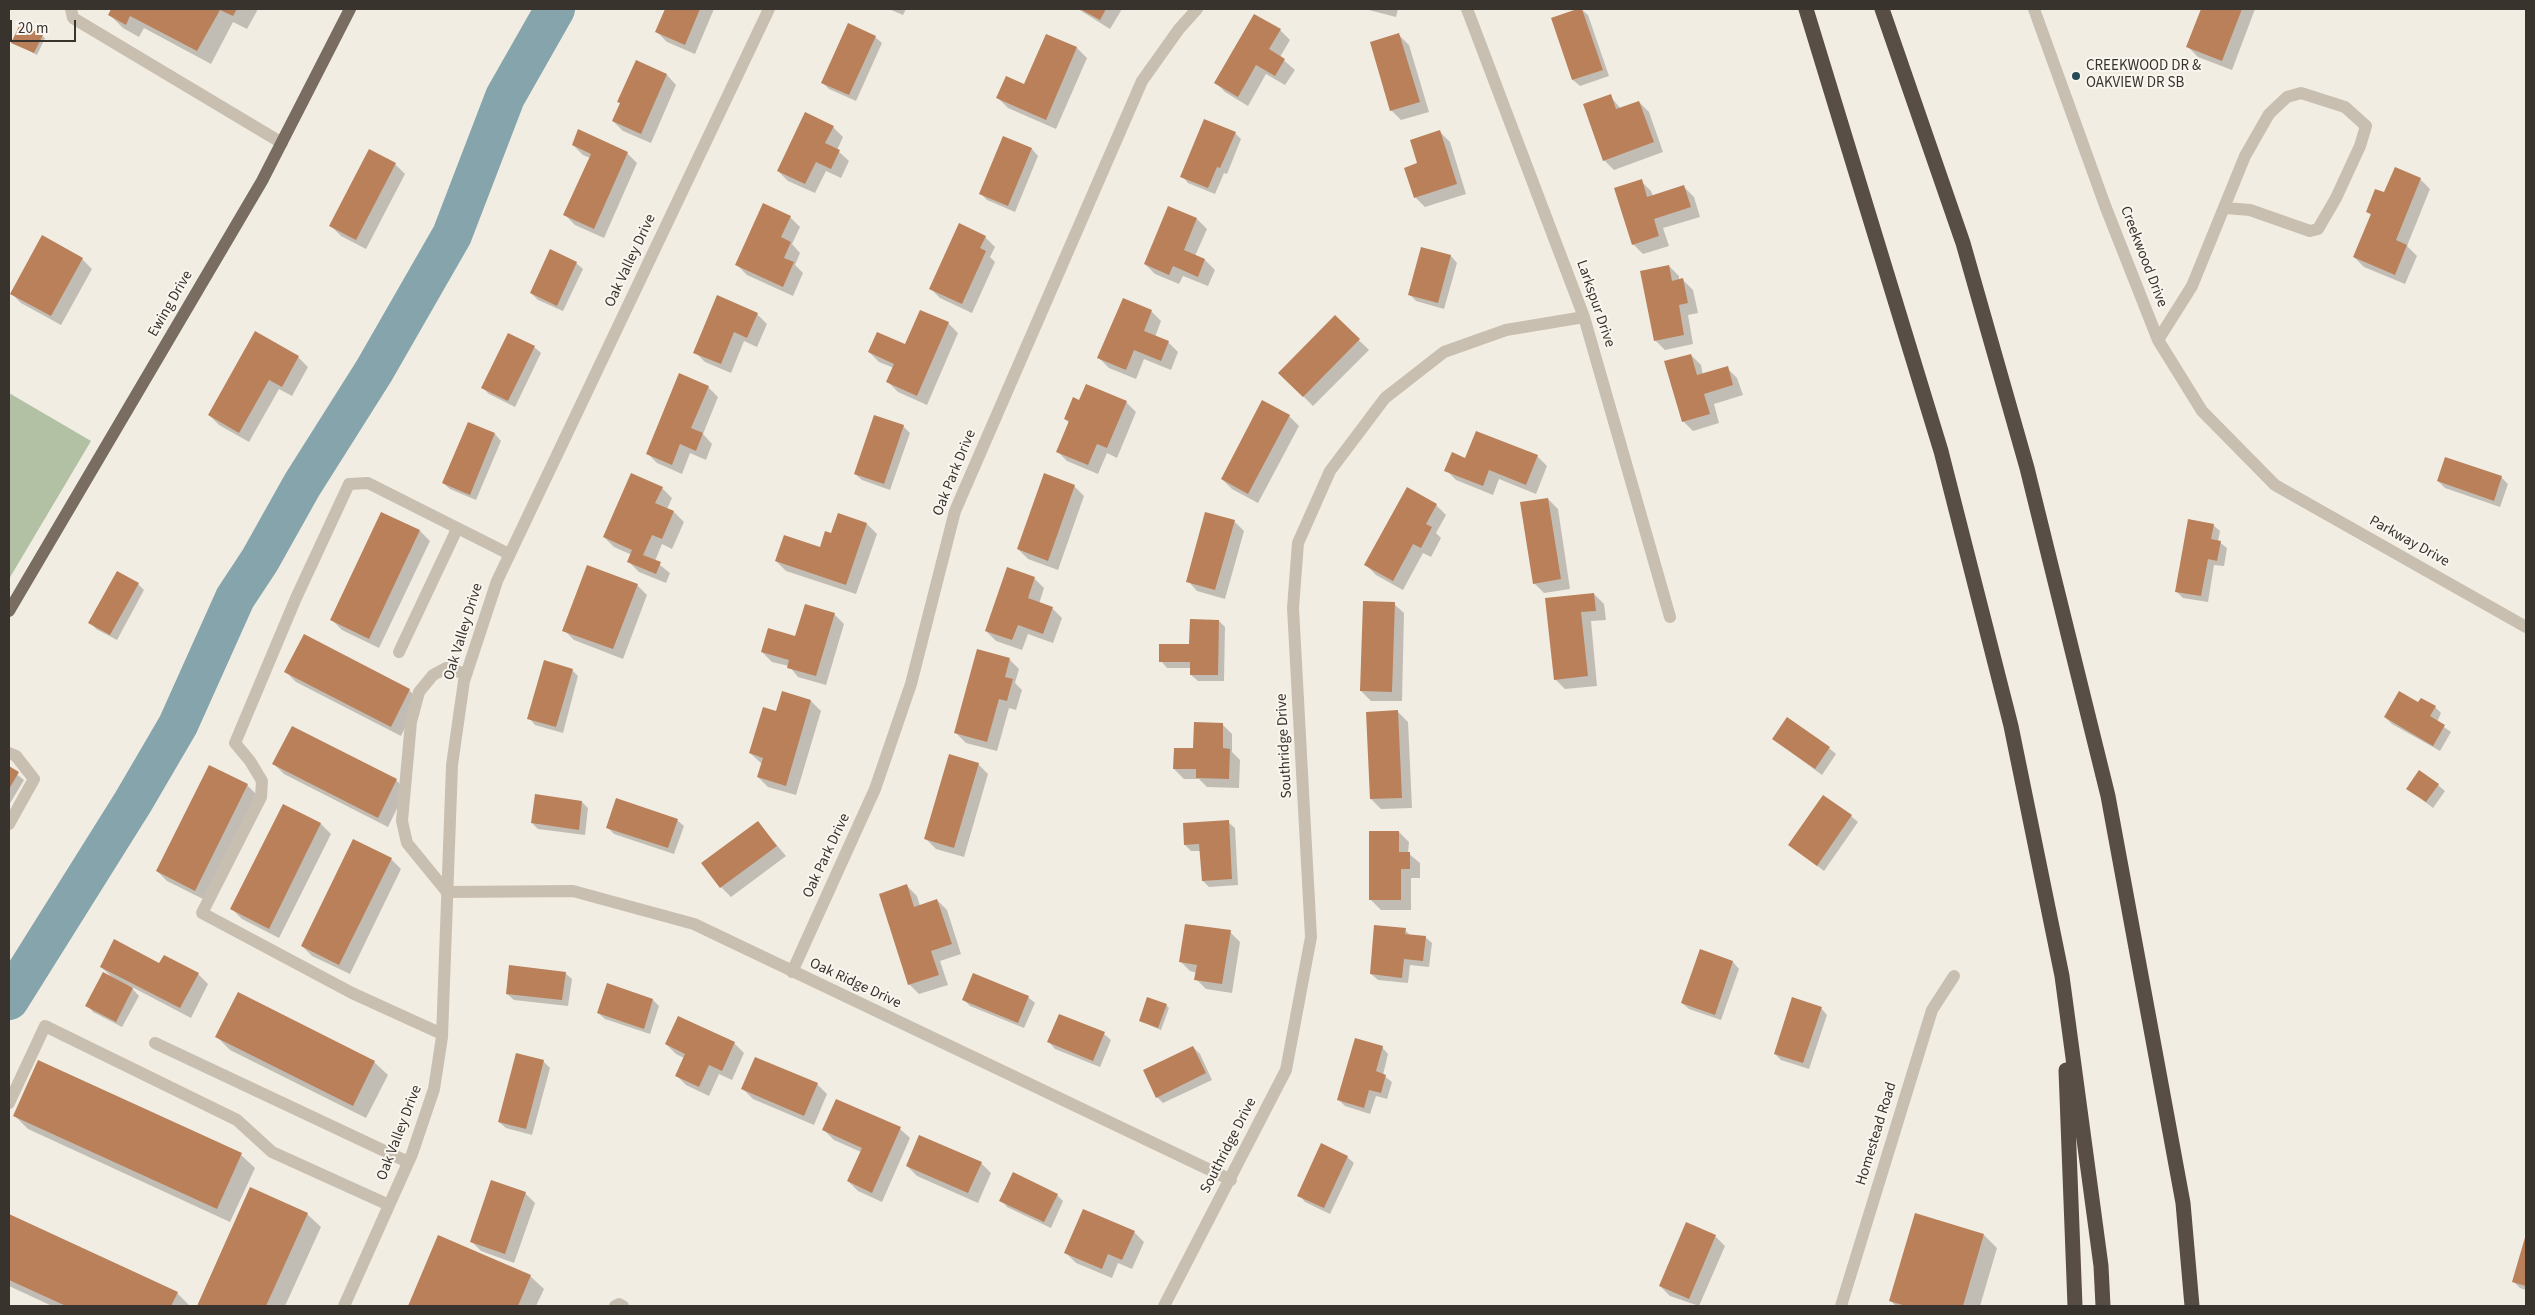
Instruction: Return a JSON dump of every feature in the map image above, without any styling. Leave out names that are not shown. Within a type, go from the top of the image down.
[{"type":"highway","points":[[1806,9],[1942,451],[2011,726],[2062,976],[2101,1266],[2104,1306]]},
{"type":"highway","points":[[1882,9],[1963,243],[2027,468],[2108,796],[2183,1203],[2192,1306]]},
{"type":"highway","points":[[2062,976],[2075,1306]]},
{"type":"main road","name":"Ewing Drive","points":[[9,611],[262,181],[350,9]]},
{"type":"street","points":[[71,9],[72,18],[282,143]]},
{"type":"street","name":"Oak Valley Drive","points":[[344,1306],[408,1162],[434,1089],[442,1034],[452,765],[466,674],[497,581],[509,554],[769,9]]},
{"type":"street","name":"Oak Park Drive","points":[[792,972],[875,789],[911,684],[955,511],[1142,81],[1179,29],[1197,9]]},
{"type":"street","name":"Larkspur Drive","points":[[1467,9],[1584,317],[1670,617]]},
{"type":"street","name":"Creekwood Drive","points":[[2034,9],[2103,199],[2158,340],[2202,411],[2275,485]]},
{"type":"street","points":[[2158,340],[2192,286],[2226,208],[2245,156],[2269,114],[2287,97],[2300,93],[2345,107],[2366,126],[2360,146],[2336,198],[2318,229],[2310,231],[2250,210],[2226,208]]},
{"type":"street","name":"Southridge Drive","points":[[1164,1306],[1231,1180],[1286,1070],[1311,937],[1293,608],[1298,543],[1330,471],[1385,398],[1392,392],[1444,352],[1506,330],[1584,317]]},
{"type":"street","points":[[442,1034],[352,994],[202,913],[261,797],[262,781],[250,761],[235,743],[296,598],[349,484],[368,483],[509,554]]},
{"type":"street","name":"Parkway Drive","points":[[2275,485],[2526,627]]},
{"type":"street","points":[[399,652],[457,529]]},
{"type":"street","points":[[447,892],[407,843],[402,821],[411,722],[419,692],[433,675],[446,668],[466,674]]},
{"type":"street","points":[[9,753],[16,756],[34,779],[9,824]]},
{"type":"street","name":"Oak Ridge Drive","points":[[447,892],[574,891],[694,924],[1231,1180]]},
{"type":"street","name":"Homestead Road","points":[[1842,1306],[1932,1010],[1954,976]]},
{"type":"street","points":[[9,1103],[45,1026],[237,1120],[272,1152],[389,1205]]},
{"type":"street","points":[[155,1043],[408,1162]]},
{"type":"street","points":[[615,1306],[619,1304],[623,1306]]},
{"type":"green space","points":[[9,393],[91,441],[9,579]]},
{"type":"building","points":[[111,9],[237,9],[233,16],[220,10],[197,51],[130,16],[126,25],[108,15]]},
{"type":"building","points":[[665,9],[700,9],[685,45],[655,32]]},
{"type":"building","points":[[1080,9],[1106,9],[1100,20]]},
{"type":"building","points":[[1582,9],[1603,70],[1572,80],[1551,18]]},
{"type":"building","points":[[2201,9],[2242,9],[2222,61],[2186,47]]},
{"type":"building","points":[[1254,14],[1281,29],[1269,49],[1285,59],[1275,76],[1256,65],[1238,97],[1214,83]]},
{"type":"building","points":[[848,23],[876,36],[849,95],[821,83]]},
{"type":"building","points":[[20,24],[43,35],[34,53],[11,43]]},
{"type":"building","points":[[1399,33],[1420,102],[1390,111],[1370,42]]},
{"type":"building","points":[[1046,34],[1077,47],[1046,120],[996,98],[1006,76],[1024,84]]},
{"type":"building","points":[[636,60],[667,74],[641,134],[612,121],[620,103],[617,102]]},
{"type":"building","points":[[1611,94],[1616,109],[1639,101],[1654,142],[1603,161],[1583,104]]},
{"type":"building","points":[[805,112],[834,126],[825,143],[840,150],[831,169],[816,162],[805,184],[777,171]]},
{"type":"building","points":[[1204,119],[1236,132],[1220,168],[1217,167],[1208,188],[1180,177]]},
{"type":"building","points":[[578,129],[628,152],[594,229],[563,215],[591,154],[572,145]]},
{"type":"building","points":[[1440,130],[1457,184],[1414,198],[1404,168],[1417,163],[1410,140]]},
{"type":"building","points":[[1003,136],[1032,148],[1008,206],[979,194]]},
{"type":"building","points":[[369,149],[396,163],[356,240],[329,226]]},
{"type":"building","points":[[2395,167],[2421,178],[2396,240],[2407,245],[2395,275],[2353,257],[2371,214],[2366,212],[2375,189],[2384,192]]},
{"type":"building","points":[[1642,179],[1647,197],[1684,185],[1691,207],[1654,219],[1659,236],[1632,245],[1614,188]]},
{"type":"building","points":[[763,203],[791,216],[781,237],[791,242],[784,258],[794,262],[783,287],[735,265]]},
{"type":"building","points":[[1168,206],[1197,218],[1184,250],[1205,259],[1198,277],[1173,266],[1169,275],[1144,264]]},
{"type":"building","points":[[959,223],[986,236],[980,248],[986,251],[962,304],[929,289]]},
{"type":"building","points":[[42,235],[83,258],[51,316],[10,294]]},
{"type":"building","points":[[1421,247],[1451,255],[1438,303],[1408,295]]},
{"type":"building","points":[[550,249],[577,262],[557,306],[530,293]]},
{"type":"building","points":[[1669,265],[1672,281],[1683,278],[1688,303],[1679,305],[1684,335],[1654,341],[1640,271]]},
{"type":"building","points":[[717,295],[758,313],[747,338],[734,332],[721,364],[693,353]]},
{"type":"building","points":[[1123,298],[1152,310],[1144,331],[1169,341],[1161,361],[1134,350],[1126,370],[1097,358]]},
{"type":"building","points":[[920,310],[949,322],[917,396],[886,382],[894,364],[868,352],[877,332],[905,344]]},
{"type":"building","points":[[1335,315],[1360,339],[1303,397],[1278,373]]},
{"type":"building","points":[[255,331],[299,356],[282,387],[269,380],[239,433],[208,415]]},
{"type":"building","points":[[508,333],[535,346],[508,401],[481,388]]},
{"type":"building","points":[[1691,354],[1697,375],[1728,366],[1733,385],[1704,394],[1710,414],[1682,422],[1664,361]]},
{"type":"building","points":[[679,373],[709,386],[691,428],[703,433],[696,451],[680,444],[672,465],[646,454]]},
{"type":"building","points":[[1086,384],[1127,401],[1107,448],[1097,444],[1088,465],[1056,452],[1069,421],[1064,419],[1073,397],[1079,400]]},
{"type":"building","points":[[1262,400],[1290,415],[1248,494],[1221,479]]},
{"type":"building","points":[[874,415],[904,425],[884,484],[854,474]]},
{"type":"building","points":[[468,422],[495,433],[470,495],[442,483]]},
{"type":"building","points":[[1476,431],[1538,455],[1526,485],[1489,470],[1483,486],[1444,471],[1452,452],[1465,458]]},
{"type":"building","points":[[2445,457],[2502,476],[2494,501],[2437,481]]},
{"type":"building","points":[[631,473],[663,487],[655,503],[674,511],[662,539],[652,535],[643,555],[661,562],[656,574],[627,562],[632,550],[603,537]]},
{"type":"building","points":[[1044,473],[1075,485],[1048,561],[1017,549]]},
{"type":"building","points":[[1407,487],[1437,504],[1426,524],[1432,527],[1421,548],[1413,544],[1393,581],[1364,565]]},
{"type":"building","points":[[1548,498],[1561,579],[1533,584],[1520,502]]},
{"type":"building","points":[[381,512],[420,530],[369,639],[330,620]]},
{"type":"building","points":[[1205,512],[1235,520],[1215,590],[1186,582]]},
{"type":"building","points":[[838,513],[867,523],[846,585],[775,561],[784,535],[820,547],[825,531],[831,533]]},
{"type":"building","points":[[2188,519],[2214,524],[2211,539],[2221,541],[2217,561],[2208,559],[2201,596],[2175,592]]},
{"type":"building","points":[[587,565],[638,584],[613,649],[562,631]]},
{"type":"building","points":[[1007,567],[1035,577],[1028,598],[1053,607],[1043,634],[1018,625],[1012,640],[985,631]]},
{"type":"building","points":[[117,571],[139,583],[110,635],[88,623]]},
{"type":"building","points":[[1594,593],[1596,611],[1581,612],[1588,676],[1554,680],[1545,598]]},
{"type":"building","points":[[1363,601],[1395,602],[1392,692],[1360,691]]},
{"type":"building","points":[[805,604],[835,613],[816,676],[787,668],[789,660],[761,652],[768,628],[795,636]]},
{"type":"building","points":[[1190,619],[1219,620],[1218,675],[1190,675],[1190,662],[1159,662],[1159,644],[1189,644]]},
{"type":"building","points":[[304,634],[410,689],[391,727],[284,672]]},
{"type":"building","points":[[977,649],[1010,658],[1005,677],[1013,679],[1007,701],[999,699],[987,742],[954,733]]},
{"type":"building","points":[[544,660],[573,669],[556,727],[527,719]]},
{"type":"building","points":[[782,691],[811,700],[786,786],[757,777],[763,758],[749,753],[763,707],[776,711]]},
{"type":"building","points":[[2399,691],[2418,702],[2421,698],[2436,706],[2430,716],[2445,725],[2433,746],[2384,717]]},
{"type":"building","points":[[1398,710],[1402,798],[1370,799],[1366,712]]},
{"type":"building","points":[[1787,717],[1830,747],[1815,769],[1772,739]]},
{"type":"building","points":[[1194,722],[1223,723],[1223,748],[1230,749],[1229,779],[1196,778],[1196,769],[1173,769],[1174,748],[1193,748]]},
{"type":"building","points":[[292,726],[397,779],[378,818],[272,764]]},
{"type":"building","points":[[949,754],[979,763],[954,848],[924,839]]},
{"type":"building","points":[[209,765],[248,784],[195,891],[156,871]]},
{"type":"building","points":[[9,766],[19,772],[9,789]]},
{"type":"building","points":[[2419,770],[2439,784],[2426,802],[2406,789]]},
{"type":"building","points":[[535,794],[582,801],[579,830],[531,823]]},
{"type":"building","points":[[1823,795],[1852,815],[1817,866],[1788,845]]},
{"type":"building","points":[[616,798],[678,819],[668,848],[606,828]]},
{"type":"building","points":[[283,804],[321,823],[269,929],[230,909]]},
{"type":"building","points":[[1229,820],[1232,879],[1202,881],[1199,844],[1184,845],[1183,823]]},
{"type":"building","points":[[758,821],[777,846],[720,888],[701,863]]},
{"type":"building","points":[[1369,831],[1399,831],[1399,852],[1410,852],[1410,869],[1401,869],[1401,900],[1369,900]]},
{"type":"building","points":[[353,839],[392,858],[339,965],[301,946]]},
{"type":"building","points":[[907,884],[914,907],[937,899],[952,944],[931,951],[939,975],[908,985],[879,894]]},
{"type":"building","points":[[1185,924],[1231,930],[1222,984],[1194,980],[1197,965],[1179,962]]},
{"type":"building","points":[[1374,925],[1406,928],[1405,934],[1426,936],[1423,961],[1404,959],[1402,978],[1370,974]]},
{"type":"building","points":[[114,939],[159,963],[164,955],[199,973],[180,1008],[100,967]]},
{"type":"building","points":[[1700,949],[1733,961],[1715,1015],[1681,1003]]},
{"type":"building","points":[[509,965],[566,972],[562,1000],[506,994]]},
{"type":"building","points":[[103,972],[133,988],[116,1022],[85,1006]]},
{"type":"building","points":[[973,973],[1029,996],[1018,1023],[962,1000]]},
{"type":"building","points":[[607,983],[653,999],[644,1029],[597,1013]]},
{"type":"building","points":[[238,992],[375,1061],[353,1106],[215,1037]]},
{"type":"building","points":[[1147,997],[1167,1004],[1158,1028],[1139,1021]]},
{"type":"building","points":[[1792,997],[1822,1007],[1803,1063],[1774,1054]]},
{"type":"building","points":[[1059,1014],[1105,1032],[1093,1061],[1047,1042]]},
{"type":"building","points":[[678,1016],[735,1042],[722,1071],[709,1065],[699,1087],[675,1076],[685,1054],[665,1044]]},
{"type":"building","points":[[1355,1038],[1383,1046],[1376,1071],[1386,1075],[1381,1093],[1369,1090],[1364,1108],[1337,1100]]},
{"type":"building","points":[[1193,1046],[1206,1073],[1156,1098],[1143,1070]]},
{"type":"building","points":[[516,1053],[544,1060],[526,1129],[498,1122]]},
{"type":"building","points":[[755,1057],[818,1083],[804,1116],[741,1089]]},
{"type":"building","points":[[38,1060],[242,1153],[217,1209],[13,1116]]},
{"type":"building","points":[[836,1099],[901,1127],[872,1193],[847,1181],[862,1148],[822,1130]]},
{"type":"building","points":[[919,1135],[982,1162],[968,1193],[906,1166]]},
{"type":"building","points":[[1321,1143],[1348,1156],[1324,1208],[1297,1196]]},
{"type":"building","points":[[1013,1172],[1058,1194],[1044,1222],[999,1201]]},
{"type":"building","points":[[491,1180],[526,1192],[505,1254],[470,1242]]},
{"type":"building","points":[[250,1187],[308,1213],[266,1306],[197,1306]]},
{"type":"building","points":[[1083,1209],[1135,1231],[1122,1260],[1108,1254],[1102,1269],[1064,1253]]},
{"type":"building","points":[[1915,1213],[1984,1234],[1963,1306],[1906,1306],[1889,1301]]},
{"type":"building","points":[[9,1214],[178,1292],[171,1306],[66,1306],[9,1280]]},
{"type":"building","points":[[1686,1222],[1716,1235],[1689,1299],[1659,1286]]},
{"type":"building","points":[[2526,1234],[2526,1286],[2512,1282]]},
{"type":"building","points":[[438,1235],[531,1275],[518,1306],[408,1306]]},
{"type":"waterway","points":[[9,1000],[133,802],[178,725],[235,598],[260,560],[302,485],[374,371],[452,235],[505,97],[555,9]]},
{"type":"place","name":"CREEKWOOD DR & OAKVIEW DR SB","points":[[2076,76]]}]
